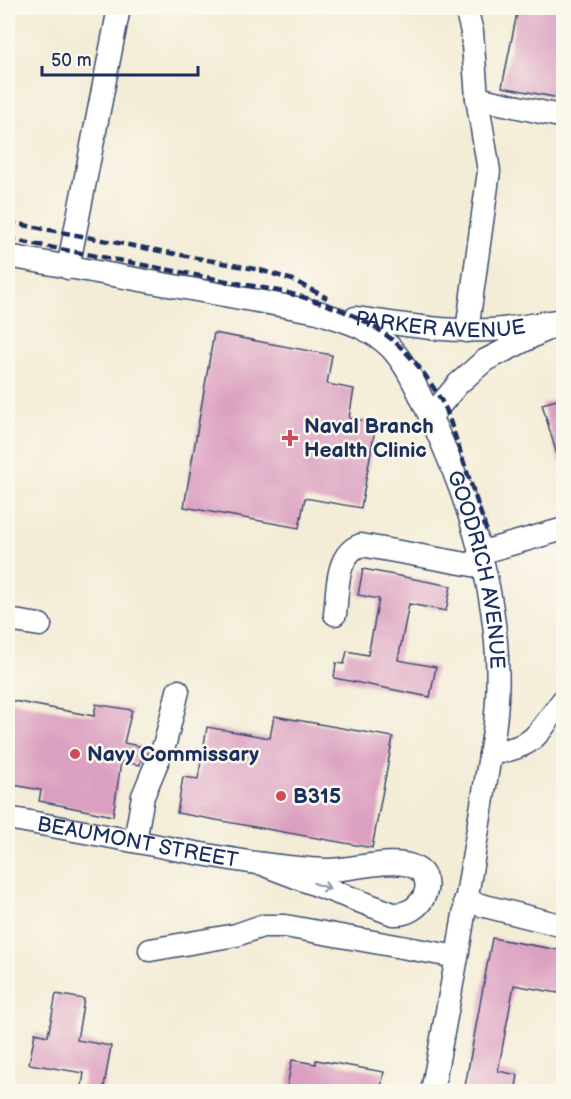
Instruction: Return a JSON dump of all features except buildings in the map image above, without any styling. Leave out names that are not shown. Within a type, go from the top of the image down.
[{"type":"street","points":[[68,268],[119,8]]},
{"type":"street","points":[[466,8],[472,32],[477,98],[488,153],[489,171],[467,331]]},
{"type":"street","points":[[477,98],[564,117]]},
{"type":"street","name":"GOODRICH AVENUE","points":[[8,256],[318,312],[372,332],[391,348],[416,386],[457,482],[481,560],[494,620],[498,665],[497,710],[457,957],[432,1092]]},
{"type":"street","name":"PARKER AVENUE","points":[[318,312],[426,328],[467,331],[492,330],[564,320]]},
{"type":"street","points":[[430,417],[458,384],[484,360],[564,320]]},
{"type":"street","points":[[335,614],[342,563],[353,547],[361,545],[481,560],[564,529]]},
{"type":"street","points":[[8,620],[40,625]]},
{"type":"street","points":[[135,842],[143,796],[165,743],[178,691]]},
{"type":"street","points":[[490,754],[512,750],[529,742],[539,734],[564,699]]},
{"type":"street","name":"BEAUMONT STREET","points":[[8,818],[267,866],[337,870],[406,864],[421,871],[426,883],[424,895],[414,909],[402,914],[393,914],[267,866]]},
{"type":"street","points":[[465,901],[564,926]]},
{"type":"street","points":[[150,950],[237,935],[262,926],[285,926],[457,957]]},
{"type":"railway","points":[[8,202],[14,202]]},
{"type":"railway","points":[[8,222],[260,270],[293,280],[327,298]]},
{"type":"railway","points":[[8,239],[284,292],[337,309],[380,331],[415,362],[446,409],[488,535]]},
{"type":"place","name":"Naval Branch Health Clinic","points":[[290,438]]},
{"type":"place","name":"Navy Commissary","points":[[75,754]]},
{"type":"place","name":"B315","points":[[281,796]]}]
